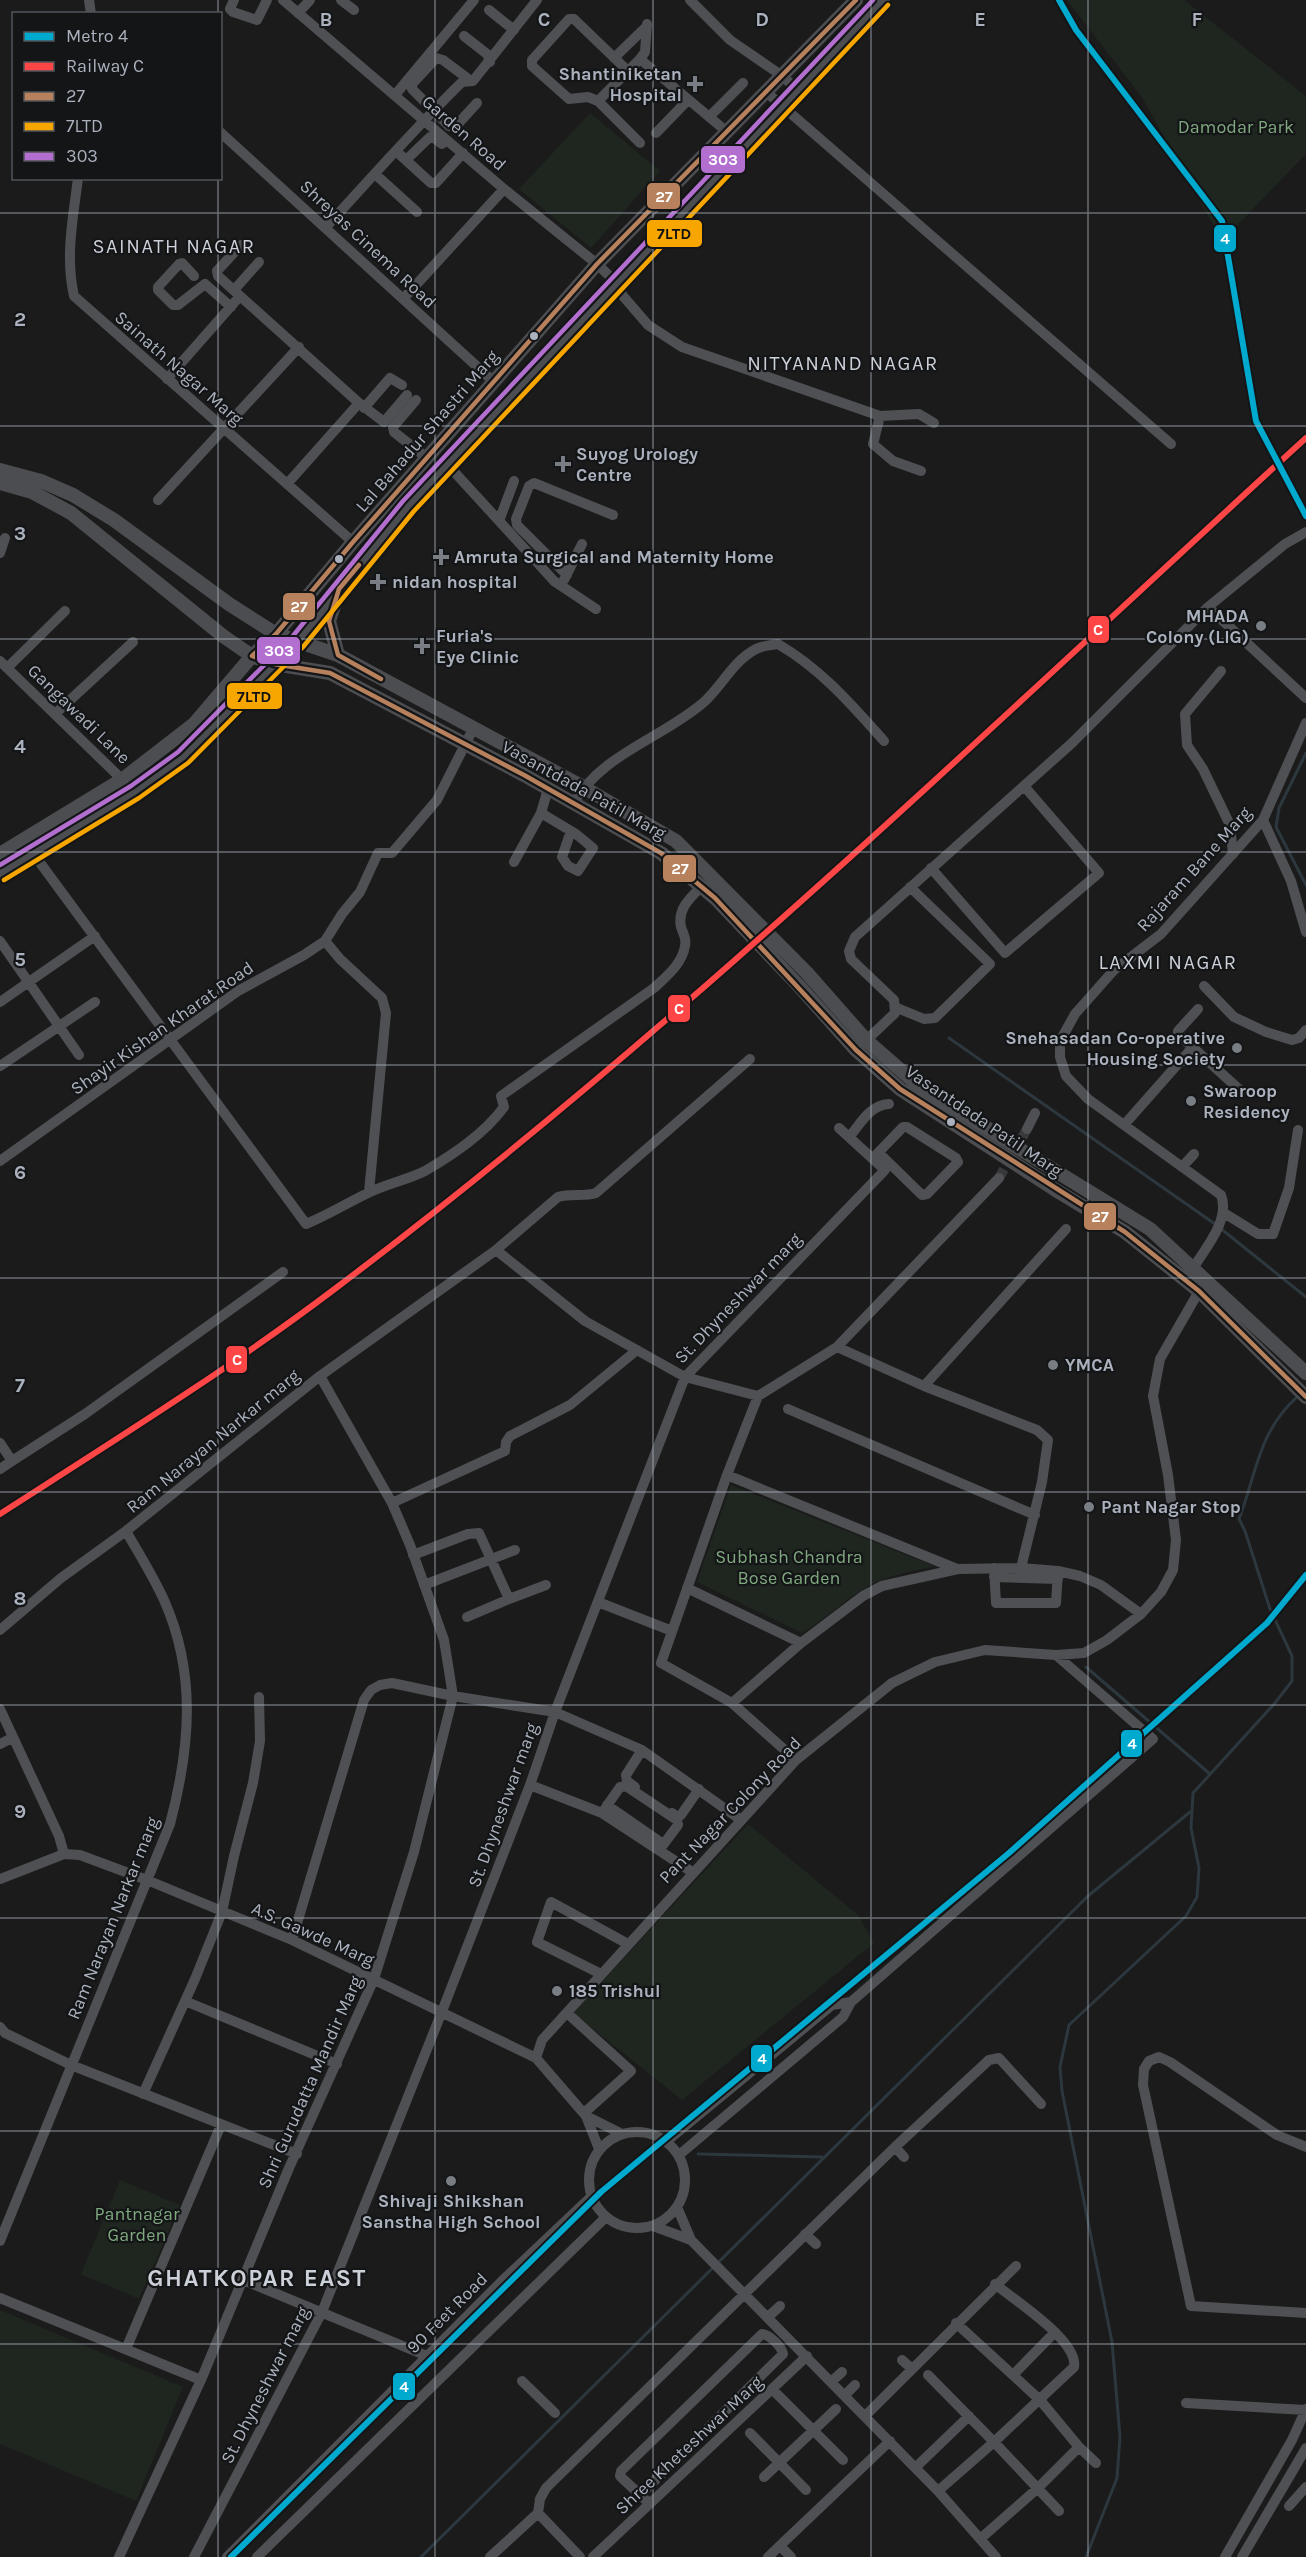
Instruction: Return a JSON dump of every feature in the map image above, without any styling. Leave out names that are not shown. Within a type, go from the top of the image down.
[{"type":"main road","name":"Lal Bahadur Shastri Marg","points":[[0,854],[123,779],[194,724],[252,656],[276,634],[352,542],[597,264],[856,0]]},
{"type":"main road","name":"Lal Bahadur Shastri Marg","points":[[0,874],[135,792],[183,758],[274,663],[298,642],[339,589],[447,464],[883,0]]},
{"type":"main road","name":"Vasantdada Patil Marg","points":[[0,470],[41,482],[73,495],[114,520],[229,604],[276,634],[338,655],[582,787],[676,841],[856,1050],[900,1089],[963,1121],[1150,1229],[1193,1268],[1202,1286],[1306,1397]]},
{"type":"main road","name":"Vasantdada Patil Marg","points":[[0,483],[41,497],[71,513],[223,636],[252,656],[274,663],[330,673],[524,775],[661,853],[702,886],[725,899],[807,973],[866,1040],[963,1121],[1125,1232],[1185,1281],[1202,1286],[1301,1368]]},
{"type":"main road","points":[[102,536],[114,520]]},
{"type":"main road","points":[[338,655],[329,621],[339,589]]},
{"type":"main road","points":[[359,688],[368,672]]},
{"type":"main road","points":[[412,716],[421,701]]},
{"type":"main road","points":[[524,775],[533,762]]},
{"type":"street","points":[[234,0],[230,9],[233,12],[257,21],[267,0]]},
{"type":"street","points":[[292,5],[310,0]]},
{"type":"street","points":[[341,0],[354,10]]},
{"type":"street","points":[[395,95],[474,0]]},
{"type":"street","points":[[326,227],[397,152],[432,111],[462,82],[471,81],[490,62],[537,0]]},
{"type":"street","points":[[692,1],[730,40],[781,75],[798,90]]},
{"type":"street","name":"Garden Road","points":[[292,5],[424,120],[461,156],[597,264],[617,283],[623,296],[648,325],[682,346],[880,416]]},
{"type":"street","points":[[489,10],[514,30]]},
{"type":"street","points":[[628,71],[574,19],[569,19],[532,60],[532,66],[569,99],[588,97],[598,101],[640,143]]},
{"type":"street","points":[[598,101],[645,52],[646,23],[615,58]]},
{"type":"street","points":[[464,36],[488,54],[490,62]]},
{"type":"street","points":[[471,81],[443,60],[436,58],[412,84],[412,89],[449,126],[455,127],[477,103]]},
{"type":"street","points":[[640,59],[726,131]]},
{"type":"street","points":[[709,117],[743,83]]},
{"type":"street","points":[[765,91],[1171,444]]},
{"type":"street","points":[[657,133],[688,100]]},
{"type":"street","name":"Shreyas Cinema Road","points":[[222,134],[494,382]]},
{"type":"street","points":[[397,152],[431,183],[436,183],[461,156],[430,137],[406,160]]},
{"type":"street","points":[[375,174],[417,212]]},
{"type":"street","name":"Sainath Nagar Marg","points":[[78,180],[69,253],[69,275],[74,296],[352,542]]},
{"type":"street","points":[[403,299],[504,189]]},
{"type":"street","points":[[241,245],[217,272],[218,276],[362,406],[384,422],[408,393]]},
{"type":"street","points":[[167,379],[231,307],[237,293],[259,262]]},
{"type":"street","points":[[194,276],[182,263],[179,264],[158,287],[158,290],[173,305],[178,305],[205,284],[231,307]]},
{"type":"street","points":[[158,500],[299,347]]},
{"type":"street","points":[[287,484],[390,378],[408,393]]},
{"type":"street","points":[[408,393],[393,427],[394,432],[426,458]]},
{"type":"street","points":[[921,471],[893,461],[873,444],[880,416],[919,414],[934,423]]},
{"type":"street","points":[[447,464],[554,581],[564,580]]},
{"type":"street","points":[[499,521],[514,481]]},
{"type":"street","points":[[596,609],[564,580],[517,525],[516,519],[529,486],[534,483],[613,515]]},
{"type":"street","points":[[856,1050],[895,1013],[895,1007],[894,1000],[851,959],[849,951],[855,937],[1072,743],[1208,607],[1285,544],[1306,532]]},
{"type":"street","points":[[0,553],[5,538]]},
{"type":"street","points":[[564,580],[582,544]]},
{"type":"street","points":[[1208,607],[1306,698]]},
{"type":"street","points":[[4,665],[65,611]]},
{"type":"street","points":[[56,713],[133,642]]},
{"type":"street","points":[[574,803],[582,787],[616,759],[654,737],[704,702],[740,661],[757,648],[778,644],[803,658],[833,684],[884,741]]},
{"type":"street","name":"Gangawadi Lane","points":[[4,665],[135,792]]},
{"type":"street","points":[[1221,671],[1185,714],[1187,744],[1203,769],[1230,825],[1233,854]]},
{"type":"street","name":"Rajaram Bane Marg","points":[[1224,1213],[1226,1206],[1221,1195],[1088,1099],[1066,1076],[1060,1057],[1060,1041],[1075,1014],[1114,970],[1161,934],[1263,820],[1306,723]]},
{"type":"street","points":[[369,1192],[386,1013],[382,998],[340,959],[325,941],[342,914],[360,892],[378,853],[392,853],[437,800],[473,729]]},
{"type":"street","points":[[931,868],[1005,953],[1099,873],[1024,786]]},
{"type":"street","points":[[514,862],[541,813],[548,789]]},
{"type":"street","points":[[541,813],[571,831]]},
{"type":"street","points":[[1263,820],[1291,881],[1306,932]]},
{"type":"street","points":[[24,841],[306,1224],[331,1214],[369,1192],[424,1171],[488,1128],[504,1107],[501,1096],[673,971],[683,955],[686,942],[680,919],[684,904],[702,886]]},
{"type":"street","points":[[895,1007],[924,1019],[935,1018],[990,964],[910,887]]},
{"type":"street","points":[[0,1002],[95,936]]},
{"type":"street","points":[[0,941],[79,1055]]},
{"type":"street","name":"Shayir Kishan Kharat Road","points":[[0,1161],[238,991],[325,941]]},
{"type":"street","points":[[1204,986],[1234,1017],[1266,1032],[1292,1040],[1299,1038],[1306,1030]]},
{"type":"street","points":[[0,1065],[95,1002]]},
{"type":"street","points":[[1198,1009],[1178,1031],[1179,1037],[1241,1091]]},
{"type":"street","points":[[1124,1125],[1192,1048]]},
{"type":"street","name":"Ram Narayan Narkar marg","points":[[0,2241],[170,1824],[183,1777],[187,1741],[186,1693],[180,1645],[164,1600],[126,1531],[320,1376],[496,1250],[558,1197],[568,1194],[588,1196],[597,1193],[750,1059]]},
{"type":"street","points":[[850,1137],[873,1108],[880,1104],[889,1104]]},
{"type":"street","points":[[1027,1129],[1035,1113]]},
{"type":"street","points":[[839,1128],[876,1155],[897,1179],[901,1181],[906,1179],[922,1195],[927,1194],[958,1162],[956,1158],[907,1126],[903,1127],[876,1155]]},
{"type":"street","points":[[1185,1281],[1222,1221],[1224,1213],[1258,1234],[1273,1234],[1289,1188],[1298,1131]]},
{"type":"street","points":[[1182,1167],[1194,1154]]},
{"type":"street","name":"St. Dhyneshwar marg","points":[[194,2557],[322,2312],[530,1785],[555,1712],[685,1377],[888,1167]]},
{"type":"street","points":[[796,1760],[732,1703],[661,1663],[726,1475],[758,1396],[837,1347],[995,1181]]},
{"type":"street","points":[[924,1386],[1066,1229]]},
{"type":"street","points":[[496,1250],[585,1321],[685,1377],[758,1396]]},
{"type":"street","points":[[0,1469],[85,1414],[283,1272]]},
{"type":"street","name":"Pant Nagar Colony Road","points":[[536,2058],[542,2040],[796,1760],[892,1683],[935,1662],[986,1650],[1056,1655],[1084,1653],[1107,1640],[1141,1614],[1161,1592],[1173,1570],[1176,1540],[1168,1475],[1153,1396],[1160,1359],[1202,1286]]},
{"type":"street","points":[[837,1347],[924,1386],[1037,1430],[1048,1440],[1035,1515],[1021,1568]]},
{"type":"street","points":[[392,1503],[505,1451],[506,1442],[510,1436],[570,1405],[637,1350]]},
{"type":"street","name":"Shri Gurudatta Mandir Marg","points":[[119,2557],[201,2380],[374,1979],[414,1852],[453,1696],[444,1640],[392,1503],[320,1376]]},
{"type":"street","points":[[788,1409],[1035,1515]]},
{"type":"street","points":[[0,1443],[12,1461]]},
{"type":"street","points":[[726,1475],[958,1569],[994,1573],[1080,1576],[1101,1585],[1141,1614]]},
{"type":"street","points":[[0,1630],[61,1578],[126,1531]]},
{"type":"street","points":[[413,1555],[479,1533],[509,1599]]},
{"type":"street","points":[[424,1585],[515,1550]]},
{"type":"street","points":[[994,1573],[1021,1568],[1058,1575]]},
{"type":"street","points":[[732,1703],[801,1643],[863,1596],[882,1586],[958,1569]]},
{"type":"street","points":[[994,1573],[996,1603],[1053,1605],[1057,1601],[1058,1575]]},
{"type":"street","points":[[467,1617],[546,1585]]},
{"type":"street","points":[[687,1588],[801,1643]]},
{"type":"street","points":[[597,1602],[672,1631]]},
{"type":"street","points":[[679,2155],[843,2018],[851,2002],[1153,1739],[1056,1655]]},
{"type":"street","points":[[292,1940],[358,1720],[370,1689],[380,1684],[392,1683],[453,1696],[555,1712],[640,1753],[741,1820]]},
{"type":"street","points":[[143,2094],[222,1912],[251,1794],[260,1741],[259,1697]]},
{"type":"street","points":[[0,1709],[59,1836],[64,1854],[0,1879]]},
{"type":"street","points":[[0,1744],[12,1738]]},
{"type":"street","points":[[640,1753],[626,1775],[627,1780],[676,1816],[681,1815],[697,1792]]},
{"type":"street","points":[[530,1785],[604,1809],[662,1847],[692,1872]]},
{"type":"street","points":[[604,1809],[620,1787],[626,1786],[677,1820],[678,1825],[662,1847]]},
{"type":"street","name":"A.S. Gawde Marg","points":[[64,1854],[80,1855],[147,1880],[292,1940],[536,2058],[585,2114],[622,2134]]},
{"type":"street","points":[[601,1974],[537,1941],[551,1902],[628,1944]]},
{"type":"street","points":[[185,2001],[337,2064]]},
{"type":"street","points":[[666,2141],[832,2005],[851,2002]]},
{"type":"street","points":[[567,2013],[631,2071],[585,2114]]},
{"type":"street","points":[[0,2027],[5,2033],[70,2065],[297,2154]]},
{"type":"street","points":[[1306,2147],[1277,2135],[1170,2062],[1159,2057],[1149,2061],[1144,2069],[1143,2085],[1191,2306],[1306,2313]]},
{"type":"street","points":[[490,2557],[538,2513],[540,2499],[546,2488],[895,2147],[992,2059],[999,2058],[1041,2104]]},
{"type":"street","name":"A.S. Gawde Marg","points":[[585,2114],[598,2149]]},
{"type":"street","points":[[126,2349],[222,2125]]},
{"type":"street","points":[[637,2131],[653,2134],[666,2141],[679,2155],[686,2176],[685,2189],[672,2215],[653,2226],[633,2228],[618,2224],[606,2217],[591,2197],[588,2181],[598,2149],[608,2140],[622,2134],[637,2131]]},
{"type":"street","points":[[895,2147],[904,2157]]},
{"type":"street","name":"90 Feet Road","points":[[227,2557],[427,2356],[591,2197]]},
{"type":"street","points":[[677,2207],[691,2240],[916,2467],[996,2557]]},
{"type":"street","points":[[257,2557],[606,2217]]},
{"type":"street","points":[[653,2226],[691,2240]]},
{"type":"street","points":[[805,2234],[816,2244]]},
{"type":"street","points":[[865,2416],[912,2369],[924,2348],[956,2323],[973,2299],[1016,2266]]},
{"type":"street","points":[[243,2280],[427,2356]]},
{"type":"street","points":[[938,2490],[994,2442],[1074,2367],[1073,2353],[1055,2332],[995,2280]]},
{"type":"street","points":[[0,2298],[201,2380]]},
{"type":"street","points":[[768,2317],[780,2306]]},
{"type":"street","points":[[956,2323],[1040,2400],[1096,2463]]},
{"type":"street","points":[[774,2342],[783,2332]]},
{"type":"street","points":[[1013,2375],[1055,2332]]},
{"type":"street","points":[[640,2495],[783,2352],[766,2334],[762,2334],[621,2471],[620,2476],[640,2495],[650,2504]]},
{"type":"street","name":"Shree Kheteshwar Marg","points":[[593,2557],[807,2356]]},
{"type":"street","points":[[902,2360],[912,2369]]},
{"type":"street","points":[[774,2363],[786,2375]]},
{"type":"street","points":[[831,2382],[842,2372]]},
{"type":"street","points":[[928,2375],[1059,2511]]},
{"type":"street","points":[[522,2381],[555,2413]]},
{"type":"street","points":[[845,2395],[855,2385]]},
{"type":"street","points":[[772,2389],[843,2460]]},
{"type":"street","points":[[744,2392],[757,2403]]},
{"type":"street","points":[[1186,2403],[1306,2409],[1225,2557]]},
{"type":"street","points":[[764,2477],[836,2409]]},
{"type":"street","points":[[916,2467],[969,2416]]},
{"type":"street","points":[[706,2428],[718,2440]]},
{"type":"street","points":[[750,2433],[806,2490]]},
{"type":"street","points":[[768,2557],[890,2441]]},
{"type":"street","points":[[981,2539],[1038,2488],[1079,2446]]},
{"type":"street","points":[[1242,2557],[1306,2448]]},
{"type":"street","points":[[673,2462],[684,2472]]},
{"type":"street","points":[[1289,2506],[1306,2487]]},
{"type":"street","points":[[538,2513],[580,2557]]},
{"type":"street","points":[[780,2546],[791,2557]]},
{"type":"green space","name":"Damodar Park","points":[[1067,0],[1184,0],[1306,96],[1306,154],[1222,241],[1143,99]]},
{"type":"green space","points":[[590,113],[660,171],[591,248],[519,189]]},
{"type":"green space","name":"Subhash Chandra Bose Garden","points":[[731,1485],[934,1566],[896,1575],[873,1584],[802,1633],[697,1582]]},
{"type":"green space","points":[[748,1824],[858,1915],[874,1943],[682,2100],[573,2013]]},
{"type":"green space","name":"Pantnagar Garden","points":[[120,2180],[180,2205],[139,2299],[81,2274]]},
{"type":"green space","points":[[0,2310],[183,2387],[136,2501],[0,2444]]},
{"type":"waterway","points":[[1306,753],[1279,808],[1276,827],[1306,885]]},
{"type":"waterway","points":[[949,1038],[1215,1224]]},
{"type":"waterway","points":[[1220,1228],[1306,1297]]},
{"type":"waterway","points":[[1086,2557],[1117,2478],[1120,2437],[1112,2342],[1062,2091],[1060,2067],[1069,2025],[1186,1916],[1197,1897],[1199,1868],[1191,1828],[1193,1793],[1275,1703],[1292,1681],[1292,1656],[1270,1609],[1239,1519],[1266,1438],[1274,1424],[1298,1396]]},
{"type":"waterway","points":[[1086,1667],[1210,1774]]},
{"type":"waterway","points":[[421,2557],[1088,1896],[1190,1812]]},
{"type":"waterway","points":[[698,2154],[822,2157]]},
{"type":"tunnel","points":[[999,1178],[1027,1129]]},
{"type":"metro line","name":"4","points":[[1059,0],[1076,30],[1222,221],[1256,421],[1306,516]]},
{"type":"metro line","name":"4","points":[[231,2557],[601,2192],[1009,1853],[1267,1623],[1306,1575]]},
{"type":"rail line","name":"C","points":[[0,1514],[168,1406],[292,1321],[460,1192],[708,984],[949,767],[1306,438]]},
{"type":"transit line","name":"27","points":[[856,0],[597,264],[353,542],[276,634],[252,656],[274,664],[330,673],[524,775],[661,853],[715,898],[856,1050],[900,1089],[1125,1232],[1199,1291],[1306,1397]]},
{"type":"transit line","name":"303","points":[[0,865],[131,786],[178,752],[292,637],[403,501],[873,0]]},
{"type":"transit line","name":"7LTD","points":[[4,880],[139,798],[188,763],[303,647],[414,511],[888,5]]},
{"type":"transit line","name":"27","points":[[359,565],[339,589],[329,621],[338,655],[381,679]]},
{"type":"place","name":"Shantiniketan Hospital","points":[[695,84]]},
{"type":"place","name":"Suyog Urology Centre","points":[[563,464]]},
{"type":"place","name":"Amruta Surgical and Maternity Home","points":[[441,557]]},
{"type":"place","name":"nidan hospital","points":[[378,582]]},
{"type":"place","name":"MHADA Colony (LIG)","points":[[1261,626]]},
{"type":"place","name":"Furia's Eye Clinic","points":[[422,646]]},
{"type":"place","name":"Snehasadan Co-operative Housing Society","points":[[1237,1048]]},
{"type":"place","name":"Swaroop Residency","points":[[1191,1101]]},
{"type":"place","name":"YMCA","points":[[1053,1365]]},
{"type":"place","name":"Pant Nagar Stop","points":[[1089,1507]]},
{"type":"place","name":"185 Trishul","points":[[557,1991]]},
{"type":"place","name":"Shivaji Shikshan Sanstha High School","points":[[451,2181]]},
{"type":"district","name":"SAINATH NAGAR","points":[[174,246]]},
{"type":"district","name":"NITYANAND NAGAR","points":[[843,363]]},
{"type":"district","name":"LAXMI NAGAR","points":[[1168,962]]},
{"type":"district","name":"GHATKOPAR EAST","points":[[257,2278]]}]
